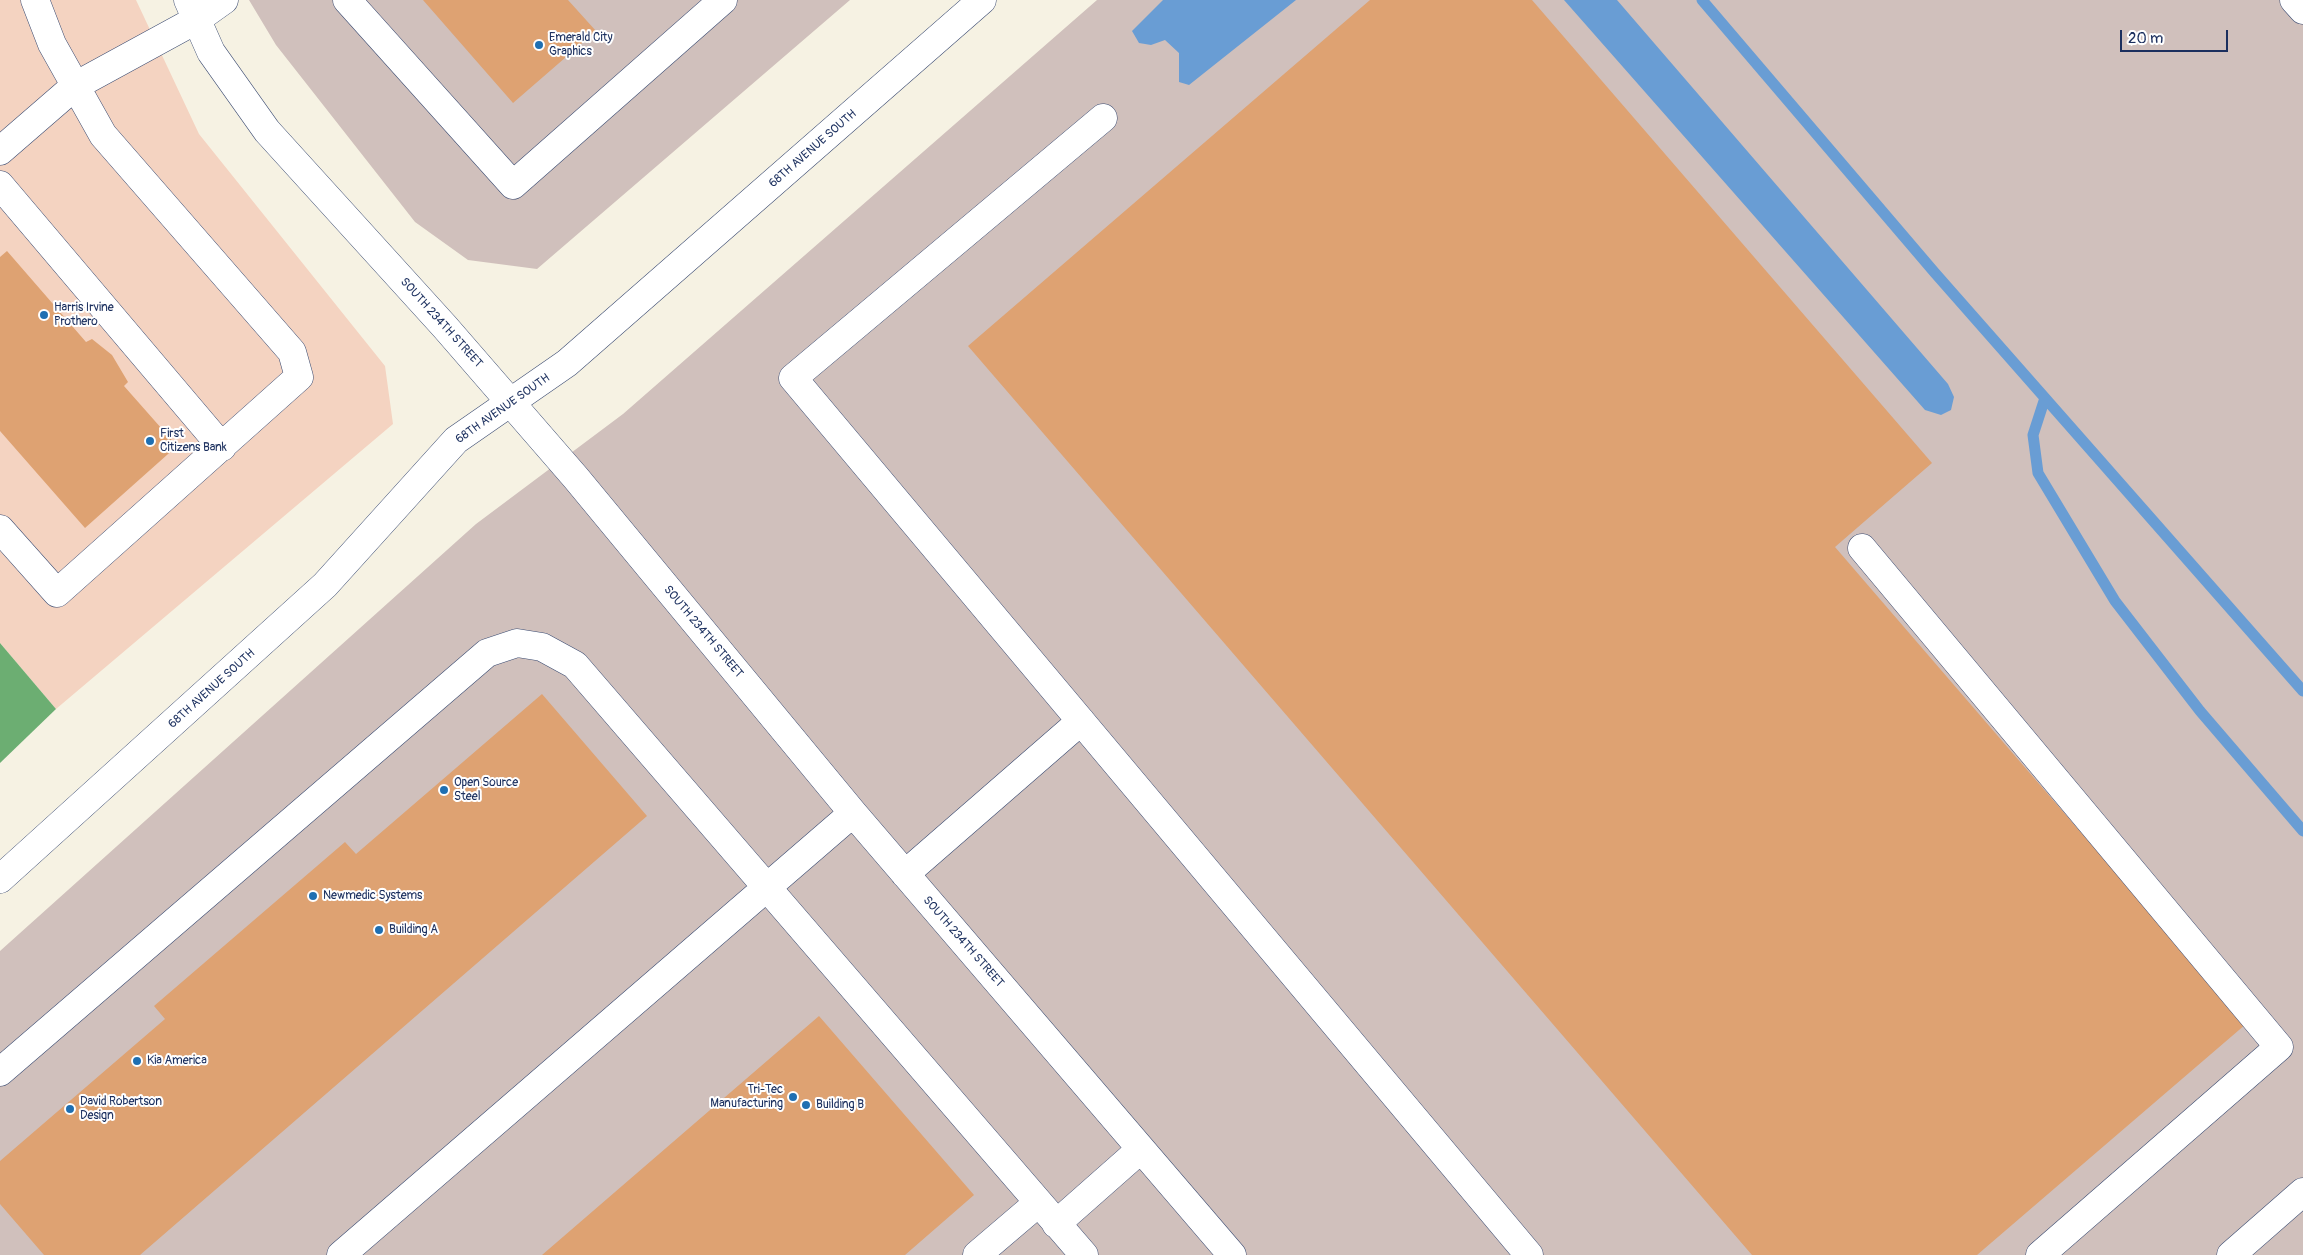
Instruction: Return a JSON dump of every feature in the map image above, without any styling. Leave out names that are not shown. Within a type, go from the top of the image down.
[{"type":"street","points":[[0,529],[57,593],[299,377],[292,352],[102,134],[52,44],[35,0]]},
{"type":"street","points":[[0,151],[75,86],[192,10],[224,0]]},
{"type":"street","points":[[347,0],[513,185],[723,0]]},
{"type":"street","name":"68TH AVENUE SOUTH","points":[[0,879],[325,585],[456,440],[567,363],[982,0]]},
{"type":"street","points":[[2294,0],[2303,10]]},
{"type":"street","name":"SOUTH 234TH STREET","points":[[192,10],[212,52],[267,131],[438,319],[510,402],[582,486],[852,813],[1232,1255]]},
{"type":"street","points":[[1103,118],[793,378],[1529,1255]]},
{"type":"street","points":[[0,185],[222,446]]},
{"type":"street","points":[[1862,548],[2279,1046],[2040,1255]]},
{"type":"street","points":[[0,1072],[487,653],[517,643],[542,647],[575,665],[1084,1255]]},
{"type":"street","points":[[905,874],[1081,721]]},
{"type":"street","points":[[341,1255],[852,813]]},
{"type":"street","points":[[1056,1224],[1141,1149]]},
{"type":"street","points":[[2231,1255],[2303,1192]]},
{"type":"street","points":[[977,1255],[1038,1203]]},
{"type":"shaded area","points":[[0,0],[136,0],[199,134],[385,366],[393,424],[56,709],[0,643]]},
{"type":"shaded area","points":[[249,0],[850,0],[537,269],[468,260],[415,222],[276,45]]},
{"type":"shaded area","points":[[1097,0],[2303,0],[2303,1255],[0,1255],[0,951],[476,524],[623,414]]},
{"type":"green space","points":[[0,643],[56,709],[0,763]]},
{"type":"water","points":[[1163,0],[1296,0],[1189,85],[1179,82],[1179,53],[1165,40],[1151,45],[1139,43],[1132,31]]},
{"type":"water","points":[[1564,0],[1617,0],[1948,384],[1954,397],[1951,410],[1941,415],[1925,410]]},
{"type":"building","points":[[423,0],[568,0],[596,31],[513,103]]},
{"type":"building","points":[[1370,0],[1532,0],[1932,463],[1835,547],[2246,1024],[1977,1255],[1752,1255],[968,346]]},
{"type":"building","points":[[7,251],[86,342],[92,339],[112,355],[128,382],[124,386],[177,446],[85,528],[0,431],[0,257]]},
{"type":"building","name":"Building A","points":[[542,694],[647,816],[140,1255],[44,1255],[0,1204],[0,1161],[165,1019],[154,1006],[345,842],[356,854]]},
{"type":"building","name":"Building B","points":[[819,1016],[974,1195],[905,1255],[542,1255]]},
{"type":"waterway","points":[[1702,0],[1935,273],[2303,691]]},
{"type":"waterway","points":[[2045,398],[2033,435],[2038,473],[2115,601],[2200,711],[2303,831]]},
{"type":"place","name":"Emerald City Graphics","points":[[539,45]]},
{"type":"place","name":"Harris Irvine Prothero","points":[[44,315]]},
{"type":"place","name":"First Citizens Bank","points":[[150,441]]},
{"type":"place","name":"Open Source Steel","points":[[444,790]]},
{"type":"place","name":"Newmedic Systems","points":[[313,896]]},
{"type":"place","name":"Building A","points":[[379,930]]},
{"type":"place","name":"Kia America","points":[[137,1061]]},
{"type":"place","name":"Tri-Tec Manufacturing","points":[[793,1097]]},
{"type":"place","name":"Building B","points":[[806,1105]]},
{"type":"place","name":"David Robertson Design","points":[[70,1109]]}]
